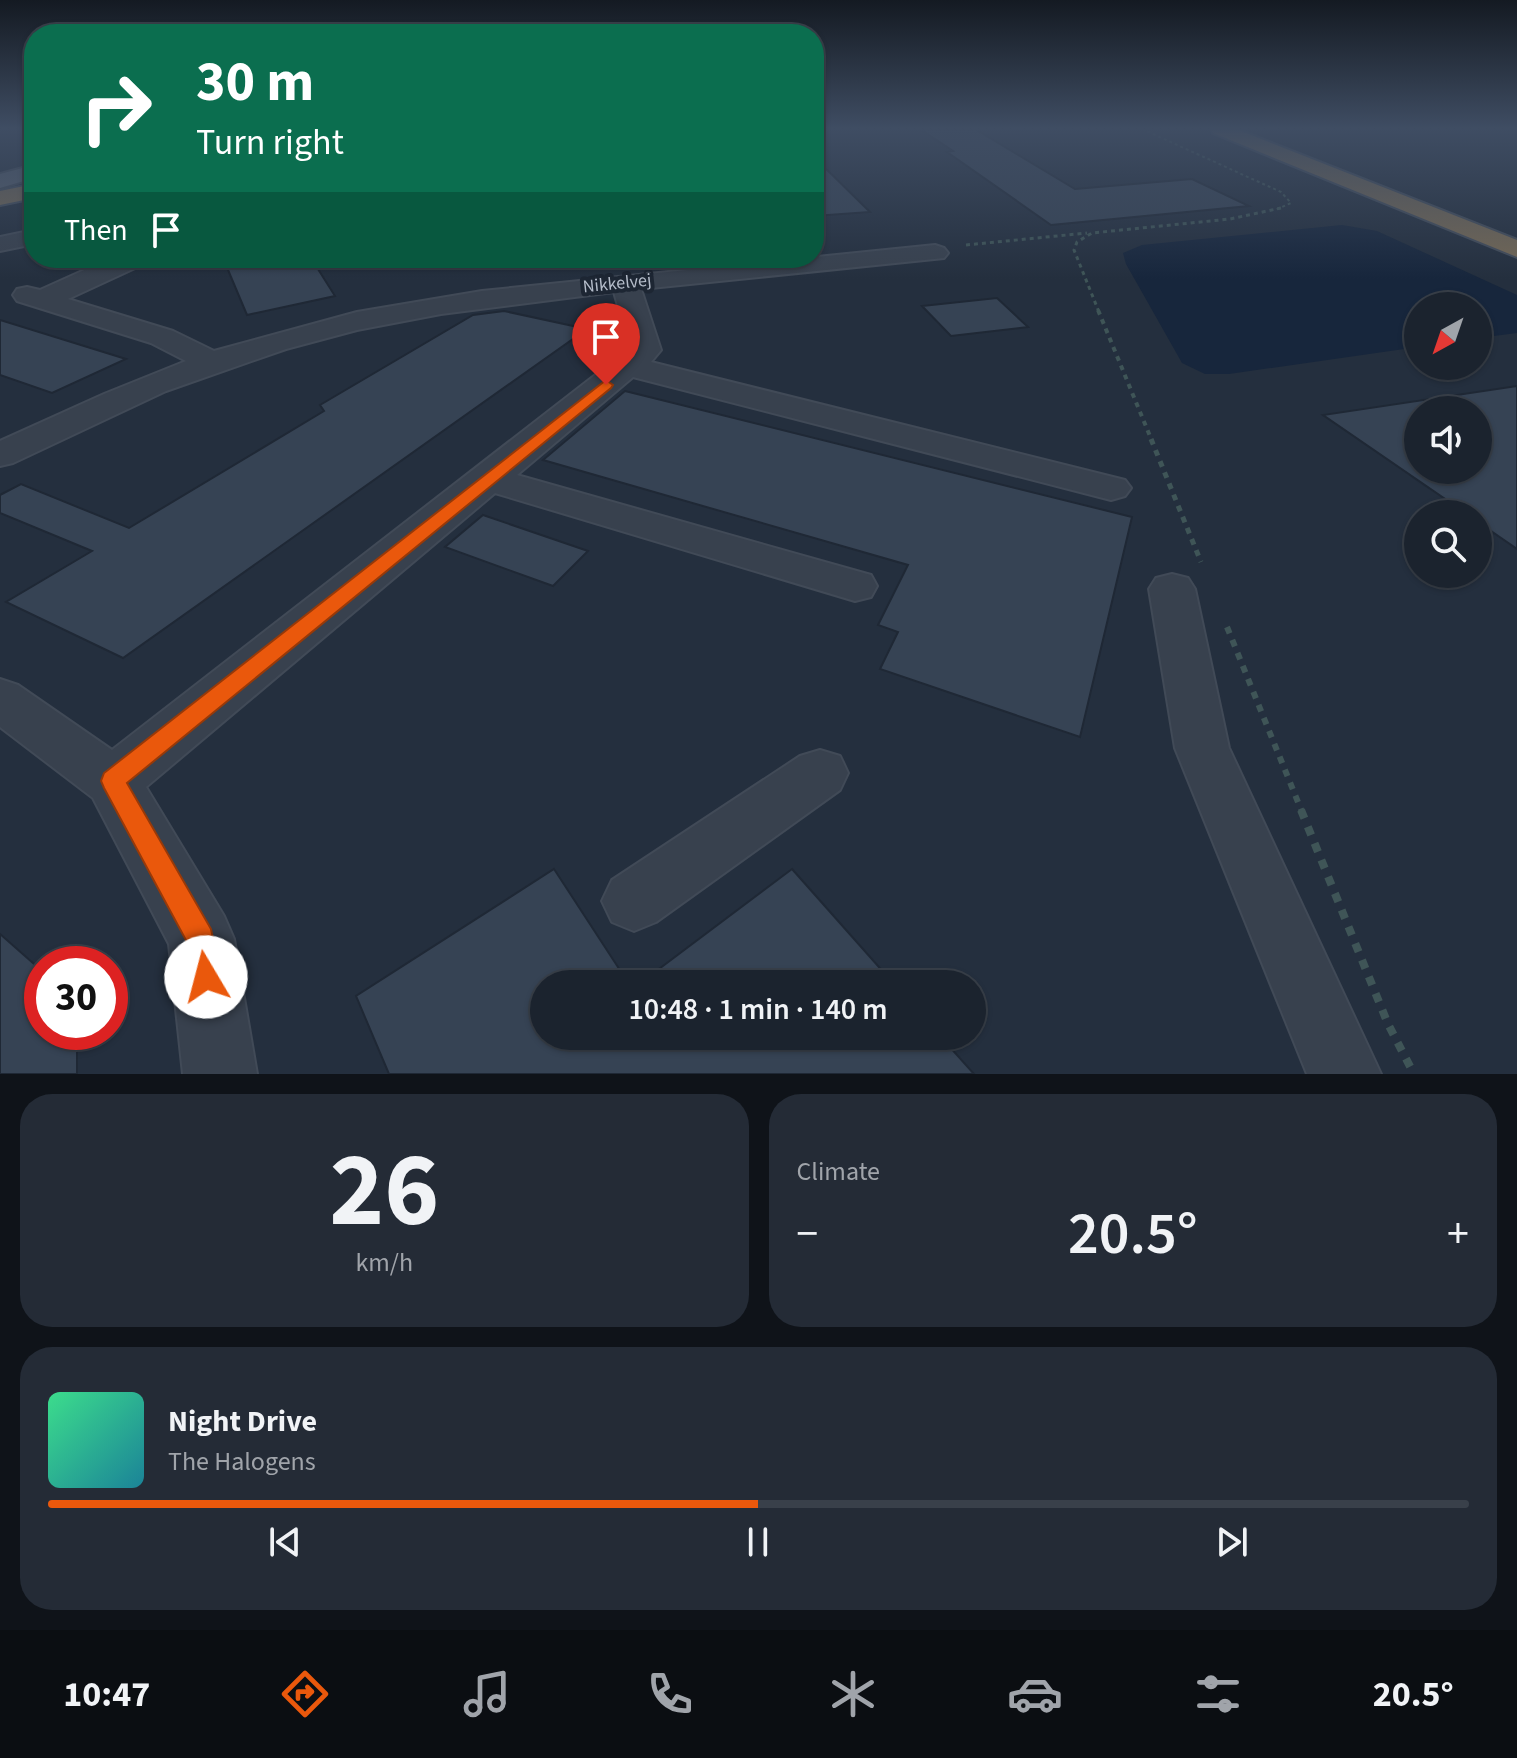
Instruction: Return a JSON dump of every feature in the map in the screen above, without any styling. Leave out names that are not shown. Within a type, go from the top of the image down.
[{"type":"highway","points":[[1344,179],[1517,249]]},
{"type":"highway","points":[[1389,179],[1517,228]]},
{"type":"highway","points":[[0,198],[24,193]]},
{"type":"street","points":[[0,244],[24,239]]},
{"type":"street","name":"Nikkelvej","points":[[824,264],[935,253]]},
{"type":"street","points":[[112,268],[34,297],[162,337],[211,362]]},
{"type":"street","name":"Nikkelvej","points":[[3,450],[93,409],[211,362],[316,331],[509,294],[780,268]]},
{"type":"street","points":[[113,781],[646,350],[625,283]]},
{"type":"street","points":[[629,366],[1111,488]]},
{"type":"street","points":[[490,479],[855,586]]},
{"type":"street","points":[[1200,592],[1202,748],[1344,1074]]},
{"type":"street","points":[[0,699],[113,781],[201,939],[220,1074]]},
{"type":"street","points":[[634,901],[820,773]]},
{"type":"path","points":[[935,253],[930,248],[1286,210],[1291,203],[1281,192],[1253,179]]},
{"type":"path","points":[[1092,233],[1077,242],[1074,250],[1200,592],[1388,1024],[1414,1074]]},
{"type":"water","points":[[1342,225],[1377,231],[1517,295],[1517,333],[1492,336],[1492,292],[1404,292],[1404,349],[1229,374],[1205,374],[1182,363],[1126,264],[1123,253],[1142,245]]},
{"type":"building","points":[[824,179],[837,179],[870,212],[824,215]]},
{"type":"building","points":[[986,179],[1059,179],[1075,189],[1192,179],[1249,206],[1051,225]]},
{"type":"building","points":[[227,268],[317,268],[335,296],[247,315]]},
{"type":"building","points":[[997,298],[1028,327],[951,336],[922,306]]},
{"type":"building","points":[[504,311],[587,329],[123,658],[6,602],[92,551],[0,513],[0,495],[21,484],[129,528],[324,411],[320,405],[473,315]]},
{"type":"building","points":[[0,320],[126,359],[52,393],[0,375]]},
{"type":"building","points":[[1517,386],[1517,549],[1492,532],[1492,500],[1447,500],[1423,484],[1492,484],[1492,396],[1450,396]]},
{"type":"building","points":[[625,391],[1132,517],[1080,737],[880,669],[898,632],[878,625],[908,565],[543,460]]},
{"type":"building","points":[[1404,403],[1404,471],[1323,415]]},
{"type":"building","points":[[483,515],[588,551],[553,586],[445,547]]},
{"type":"building","points":[[554,869],[620,970],[530,970],[530,1050],[953,1050],[974,1074],[389,1074],[356,996]]},
{"type":"building","points":[[792,869],[882,970],[658,970]]},
{"type":"building","points":[[0,934],[24,955],[24,1050],[77,1050],[77,1074],[0,1074]]},
{"type":"route","points":[[206,977],[201,939],[113,781],[606,385]]}]
